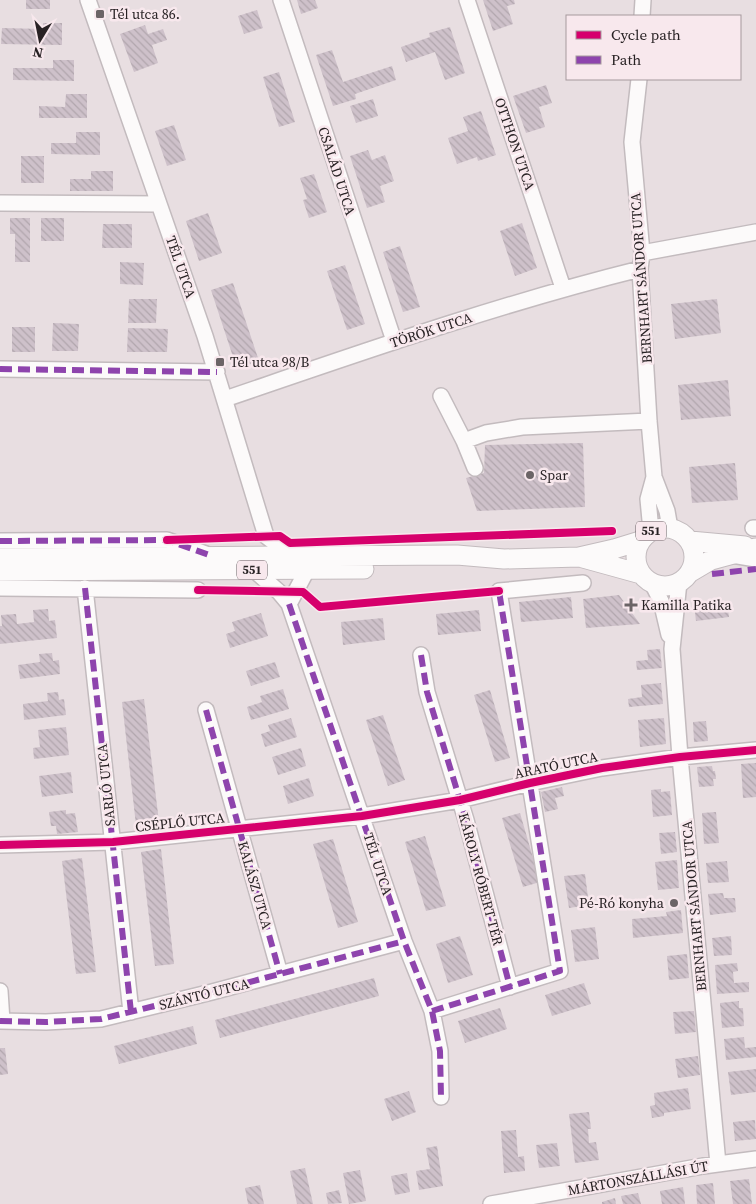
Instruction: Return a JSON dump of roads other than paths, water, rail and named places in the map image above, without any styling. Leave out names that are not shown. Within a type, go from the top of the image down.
[{"type":"main road","name":"551","points":[[0,571],[250,564],[292,556],[457,555],[504,558],[579,557],[614,549],[660,528],[670,528],[681,532],[690,541],[756,547]]},
{"type":"main road","name":"551","points":[[646,536],[636,552],[636,563],[646,578]]},
{"type":"main road","points":[[684,578],[694,563],[694,552],[690,541]]},
{"type":"main road","name":"551","points":[[579,557],[666,586],[684,578],[711,560],[756,547]]},
{"type":"main road","name":"551","points":[[0,558],[212,556],[250,564],[307,570],[455,566],[504,558]]},
{"type":"street","name":"TÉL UTCA","points":[[88,0],[217,372],[266,536]]},
{"type":"street","name":"CSALÁD UTCA","points":[[281,0],[394,341]]},
{"type":"street","name":"OTTHON UTCA","points":[[467,0],[564,288]]},
{"type":"street","points":[[642,15],[643,0]]},
{"type":"street","name":"BERNHART SÁNDOR UTCA","points":[[639,80],[632,142],[642,253],[640,269],[649,421],[654,477],[667,511],[670,528]]},
{"type":"street","points":[[0,203],[159,204]]},
{"type":"street","points":[[642,253],[756,232]]},
{"type":"street","name":"TÖRÖK UTCA","points":[[225,399],[394,341],[564,288],[640,269]]},
{"type":"street","points":[[0,368],[217,372]]},
{"type":"street","points":[[441,396],[464,441],[474,468]]},
{"type":"street","points":[[464,441],[486,432],[522,427],[649,421]]},
{"type":"street","name":"BERNHART SÁNDOR UTCA","points":[[646,536],[648,499],[654,477]]},
{"type":"street","points":[[250,564],[266,536],[292,556]]},
{"type":"street","points":[[0,541],[167,540],[212,556]]},
{"type":"street","points":[[730,555],[756,560]]},
{"type":"street","name":"TÉL UTCA","points":[[250,564],[289,604],[404,941],[432,1011],[440,1051],[441,1097]]},
{"type":"street","points":[[289,604],[307,570]]},
{"type":"street","name":"BERNHART SÁNDOR UTCA","points":[[646,578],[661,600],[672,649],[680,757],[718,1164]]},
{"type":"street","name":"BERNHART SÁNDOR UTCA","points":[[672,649],[684,578]]},
{"type":"street","points":[[432,1011],[560,971],[499,591],[583,584]]},
{"type":"street","points":[[0,588],[198,590]]},
{"type":"street","name":"SARLÓ UTCA","points":[[85,588],[131,1012]]},
{"type":"street","name":"KÁROLY RÓBERT TÉR","points":[[421,655],[426,692],[460,800],[510,987]]},
{"type":"street","name":"KALÁSZ UTCA","points":[[206,710],[280,974]]},
{"type":"street","name":"ARATÓ UTCA","points":[[362,816],[460,800],[602,768],[680,757],[756,750]]},
{"type":"street","name":"CSÉPLŐ UTCA","points":[[0,845],[113,842],[362,816]]},
{"type":"street","name":"SZÁNTÓ UTCA","points":[[1,1021],[46,1022],[101,1019],[404,941]]},
{"type":"street","points":[[0,991],[1,1021]]},
{"type":"street","name":"MÁRTONSZÁLLÁSI ÚT","points":[[492,1204],[718,1164],[756,1160]]},
{"type":"place","name":"Tél utca 86.","points":[[100,14]]},
{"type":"place","name":"Tél utca 98/B","points":[[220,362]]},
{"type":"place","name":"Spar","points":[[530,475]]},
{"type":"place","name":"Kamilla Patika","points":[[631,605]]},
{"type":"place","name":"Pé-Ró konyha","points":[[674,903]]}]
